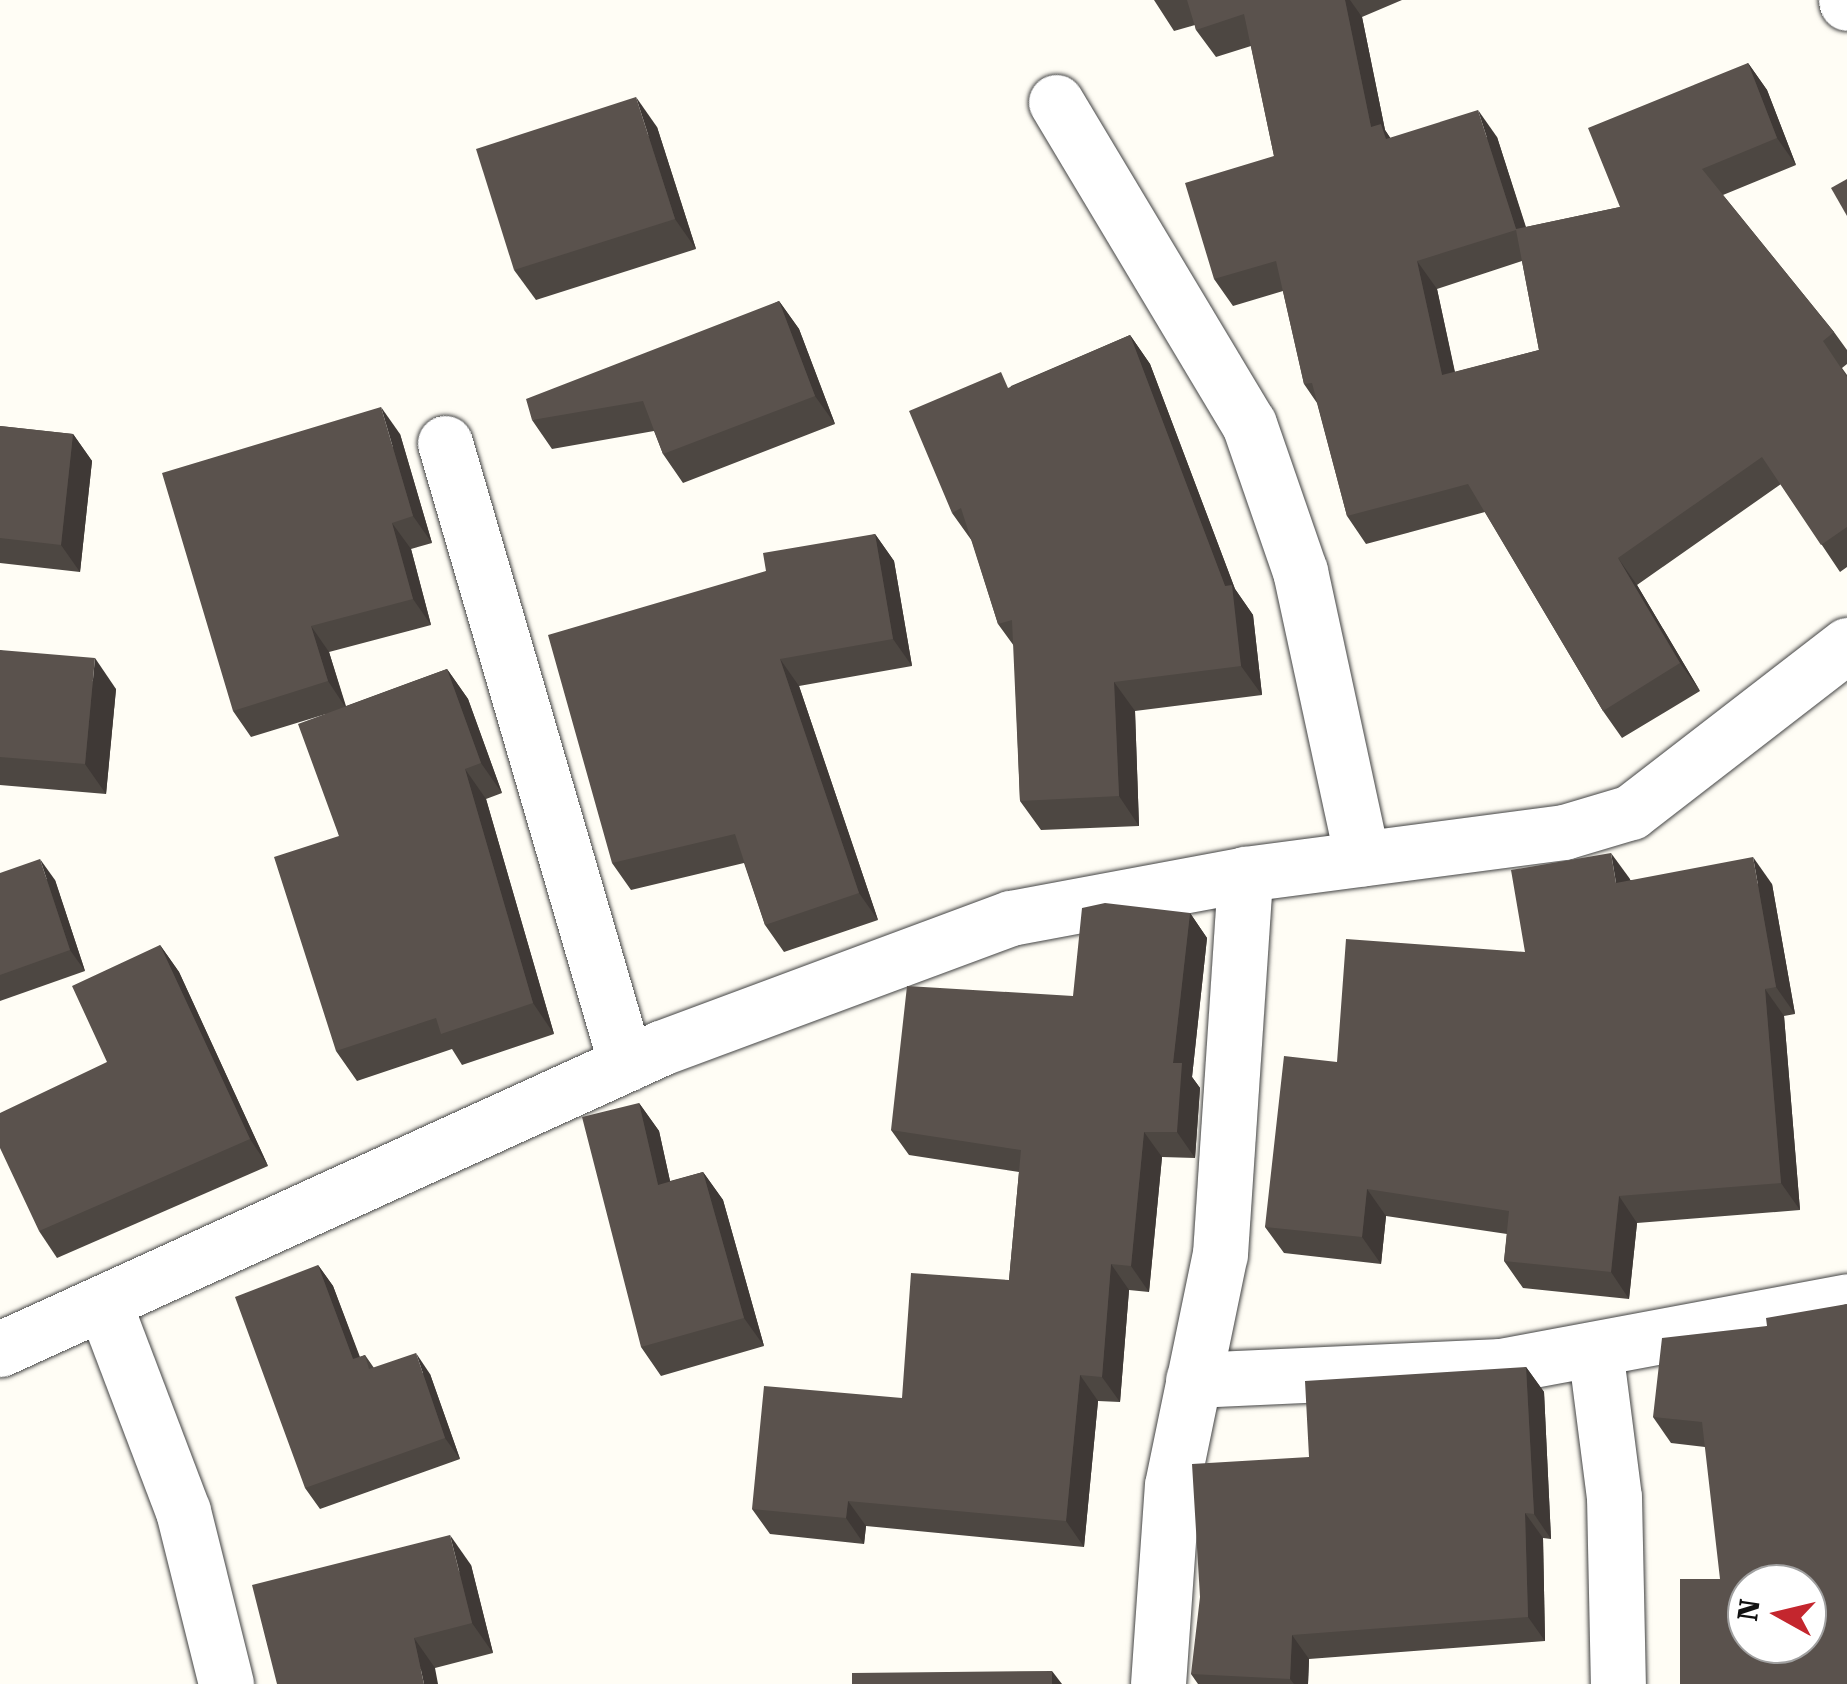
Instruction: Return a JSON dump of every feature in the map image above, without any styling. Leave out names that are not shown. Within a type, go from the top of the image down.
[{"type":"street","points":[[1056,102],[1249,424],[1300,571],[1362,858]]},
{"type":"street","points":[[445,443],[626,1064]]},
{"type":"street","points":[[0,1350],[105,1306],[626,1064],[1011,918],[1245,874],[1564,832],[1631,812],[1847,646]]},
{"type":"street","points":[[1158,1684],[1172,1485],[1220,1254],[1245,874]]},
{"type":"street","points":[[1193,1380],[1501,1366],[1847,1301]]},
{"type":"street","points":[[105,1306],[182,1511],[226,1684]]},
{"type":"street","points":[[1595,1349],[1614,1497],[1618,1684]]},
{"type":"building","points":[[1187,0],[1345,0],[1371,127],[1381,124],[1386,139],[1478,110],[1516,229],[1620,207],[1588,128],[1748,63],[1777,138],[1702,169],[1834,332],[1823,341],[1847,377],[1847,527],[1821,545],[1762,457],[1618,558],[1680,663],[1603,711],[1468,484],[1347,516],[1312,383],[1304,384],[1276,261],[1214,279],[1185,183],[1274,156],[1244,14],[1196,30]],"holes":[[[1516,230],[1539,350],[1442,375],[1417,261]]]},
{"type":"building","points":[[636,97],[675,219],[514,270],[476,149]]},
{"type":"building","points":[[1847,179],[1847,216],[1831,188]]},
{"type":"building","points":[[779,301],[815,396],[663,454],[643,401],[532,420],[526,399]]},
{"type":"building","points":[[1130,335],[1225,586],[1232,585],[1241,666],[1114,682],[1119,796],[1020,801],[1012,620],[998,624],[961,508],[952,513],[909,411],[1001,372],[1008,388]]},
{"type":"building","points":[[381,407],[413,516],[392,523],[413,599],[311,626],[328,681],[233,711],[162,473]]},
{"type":"building","points":[[0,426],[73,434],[61,545],[0,538]]},
{"type":"building","points":[[875,534],[893,639],[780,659],[859,893],[765,925],[735,834],[612,863],[548,635],[766,571],[763,553]]},
{"type":"building","points":[[0,650],[95,658],[85,764],[0,757]]},
{"type":"building","points":[[447,669],[481,763],[465,769],[533,1003],[441,1034],[436,1018],[336,1051],[274,857],[339,836],[298,724]]},
{"type":"building","points":[[1611,853],[1616,883],[1753,857],[1776,987],[1765,989],[1781,1183],[1619,1196],[1611,1272],[1504,1261],[1509,1211],[1367,1189],[1362,1237],[1265,1227],[1284,1056],[1337,1062],[1346,939],[1525,952],[1511,870]]},
{"type":"building","points":[[40,859],[70,950],[0,975],[0,873]]},
{"type":"building","points":[[1105,903],[1190,913],[1173,1063],[1182,1063],[1177,1132],[1144,1132],[1131,1266],[1111,1264],[1102,1377],[1080,1375],[1066,1521],[848,1501],[846,1518],[752,1509],[764,1386],[902,1398],[911,1273],[1009,1280],[1021,1150],[891,1130],[907,986],[1073,996],[1082,908]]},
{"type":"building","points":[[160,945],[250,1139],[39,1231],[0,1148],[0,1113],[107,1062],[72,986]]},
{"type":"building","points":[[639,1103],[658,1185],[703,1172],[744,1318],[641,1347],[582,1117]]},
{"type":"building","points":[[318,1265],[353,1359],[365,1355],[369,1369],[416,1353],[445,1438],[305,1488],[235,1297]]},
{"type":"building","points":[[1847,1304],[1847,1684],[1680,1684],[1680,1579],[1720,1579],[1702,1422],[1653,1417],[1662,1338],[1767,1326],[1766,1318]]},
{"type":"building","points":[[1526,1367],[1534,1514],[1525,1513],[1528,1617],[1292,1635],[1290,1679],[1191,1674],[1200,1597],[1192,1464],[1309,1457],[1305,1381]]},
{"type":"building","points":[[450,1535],[472,1623],[414,1638],[424,1684],[277,1684],[252,1585]]},
{"type":"building","points":[[1052,1671],[1052,1684],[852,1684],[852,1673]]}]
